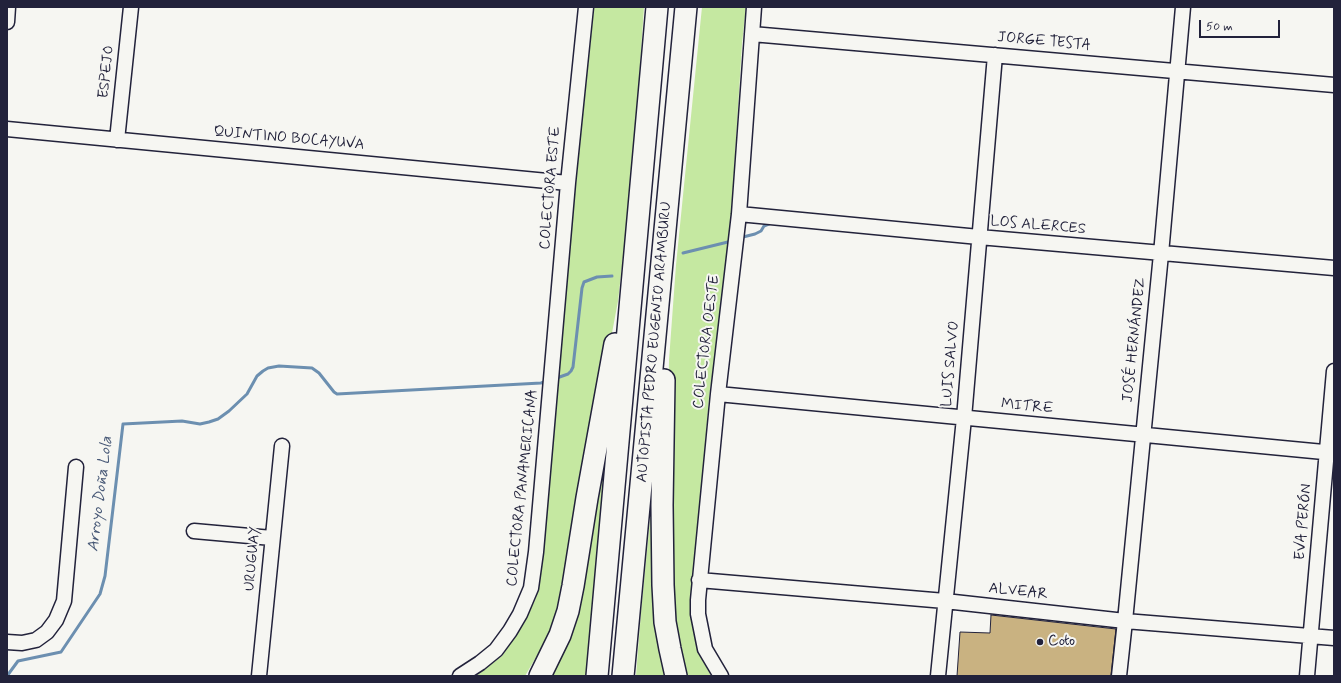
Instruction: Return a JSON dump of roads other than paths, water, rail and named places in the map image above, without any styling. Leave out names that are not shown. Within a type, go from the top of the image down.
[{"type":"highway","name":"AUTOPISTA PEDRO EUGENIO ARAMBURU","points":[[597,676],[657,7]]},
{"type":"highway","name":"AUTOPISTA PEDRO EUGENIO ARAMBURU","points":[[623,676],[686,7]]},
{"type":"highway","points":[[540,676],[560,635],[568,611],[639,216]]},
{"type":"highway","points":[[665,229],[662,548],[665,622],[676,676]]},
{"type":"street","points":[[7,22],[8,7]]},
{"type":"street","name":"ESPEJO","points":[[117,140],[131,7]]},
{"type":"street","name":"COLECTORA ESTE","points":[[552,371],[568,183],[586,7]]},
{"type":"street","name":"COLECTORA OESTE","points":[[721,676],[705,649],[700,630],[698,614],[699,580],[718,394],[739,214],[754,7]]},
{"type":"street","name":"JOSÉ HERNÁNDEZ","points":[[1119,676],[1161,254],[1183,7]]},
{"type":"street","name":"JORGE TESTA","points":[[752,34],[1177,70],[1334,85]]},
{"type":"street","name":"LUIS SALVO","points":[[938,676],[964,418],[995,55]]},
{"type":"street","name":"QUINTINO BOCAYUVA","points":[[7,129],[568,183]]},
{"type":"street","name":"LOS ALERCES","points":[[739,214],[979,238],[1334,268]]},
{"type":"street","name":"COLECTORA PANAMERICANA","points":[[460,676],[496,650],[510,632],[520,614],[531,588],[536,552],[552,371]]},
{"type":"street","name":"EVA PERÓN","points":[[1307,676],[1310,636],[1331,453],[1334,371]]},
{"type":"street","name":"MITRE","points":[[718,394],[1331,453]]},
{"type":"street","name":"URUGUAY","points":[[259,676],[282,446]]},
{"type":"street","points":[[7,642],[22,643],[36,640],[42,636],[56,620],[64,601],[76,467]]},
{"type":"street","points":[[194,531],[272,538]]},
{"type":"street","name":"ALVEAR","points":[[699,580],[945,601],[1125,621],[1334,638]]},
{"type":"waterway","points":[[739,238],[755,234],[761,231],[764,226],[771,223]]},
{"type":"waterway","points":[[683,253],[732,241]]},
{"type":"waterway","points":[[554,379],[568,374],[573,367],[582,288],[584,282],[597,277],[612,276]]},
{"type":"waterway","name":"Arroyo Doña Lola","points":[[7,676],[18,661],[61,652],[100,594],[105,576],[123,424],[182,421],[200,424],[218,419],[247,394],[257,376],[268,368],[279,366],[312,368],[319,373],[337,394],[541,383],[547,381]]},
{"type":"place","name":"Coto","points":[[1040,642]]}]
